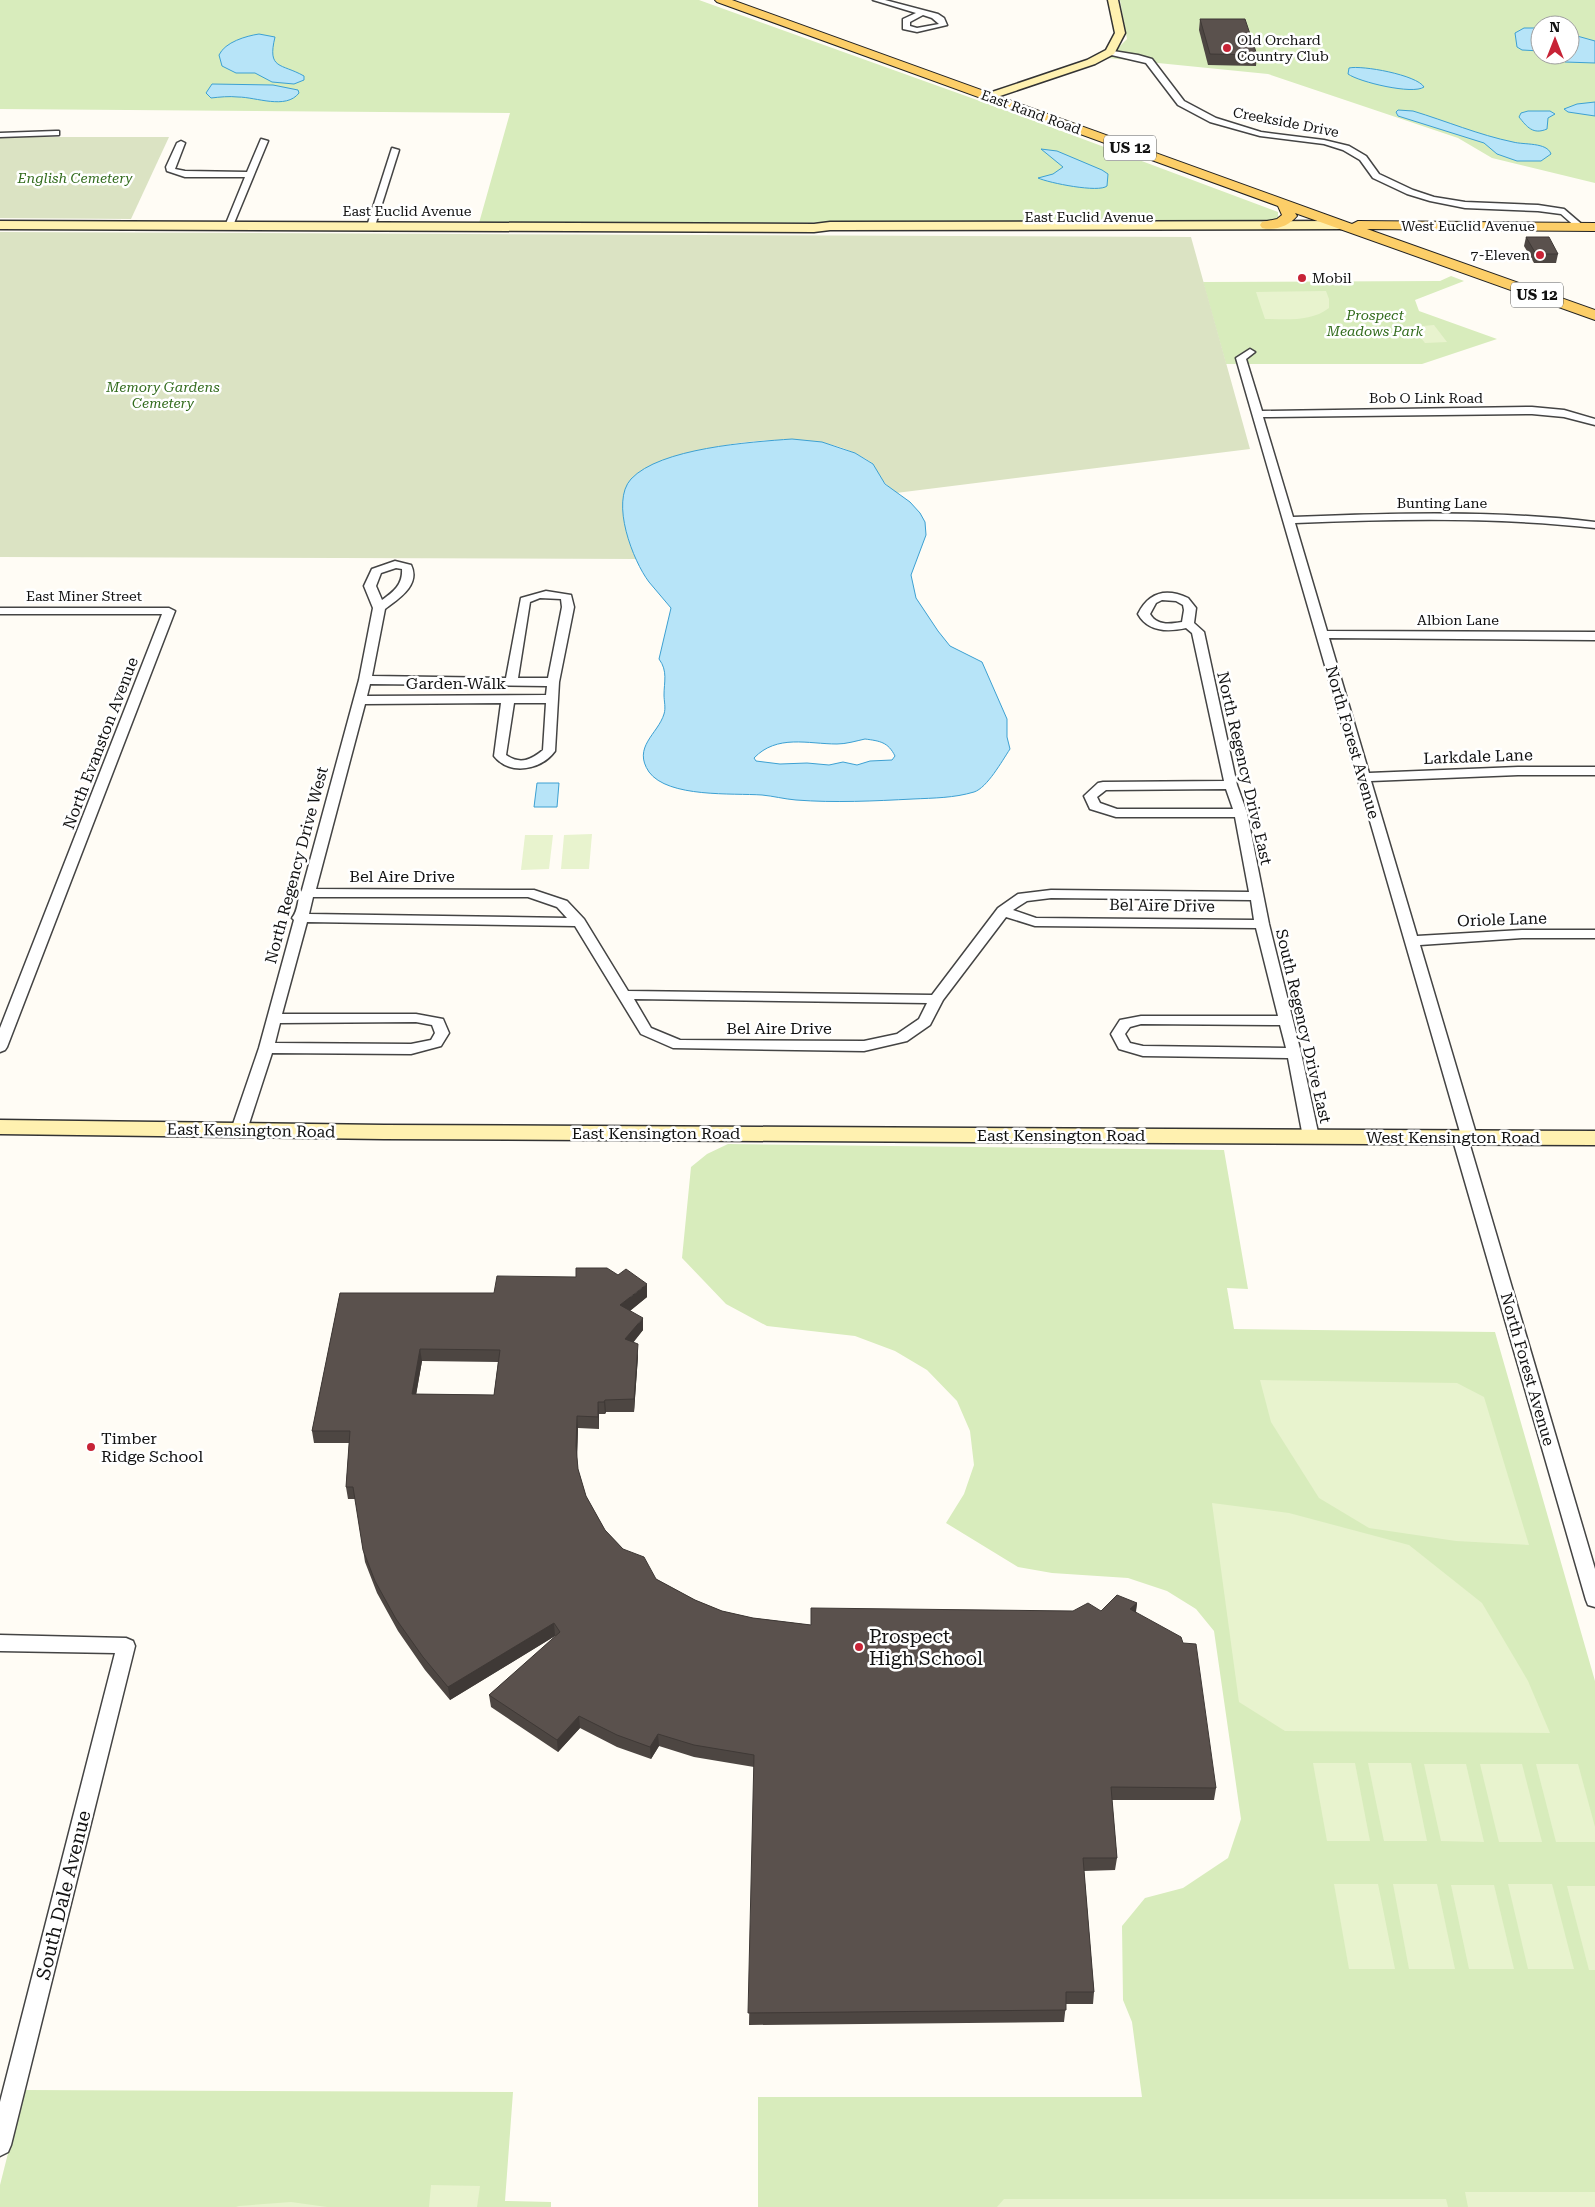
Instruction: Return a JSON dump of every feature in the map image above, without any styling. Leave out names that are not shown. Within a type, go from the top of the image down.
[{"type":"main road","name":"East Rand Road","points":[[721,0],[990,96],[1341,225]]},
{"type":"main road","points":[[990,96],[1091,62],[1110,52],[1120,34],[1113,0]]},
{"type":"main road","points":[[1267,226],[1281,223],[1290,216],[1283,204]]},
{"type":"main road","name":"East Euclid Avenue","points":[[0,225],[814,228],[830,226],[1341,225]]},
{"type":"main road","name":"West Euclid Avenue","points":[[1341,225],[1588,227]]},
{"type":"main road","name":"US 12","points":[[1341,225],[1595,315]]},
{"type":"main road","name":"East Euclid Avenue","points":[[814,228],[826,230],[1364,233]]},
{"type":"main road","name":"West Euclid Avenue","points":[[1364,233],[1595,234]]},
{"type":"main road","points":[[1432,234],[1425,241],[1425,245],[1440,261]]},
{"type":"main road","name":"East Kensington Road","points":[[0,1127],[1311,1137]]},
{"type":"main road","name":"West Kensington Road","points":[[1311,1137],[1595,1138]]},
{"type":"street","points":[[877,0],[921,13]]},
{"type":"street","name":"Creekside Drive","points":[[1110,52],[1138,57],[1148,61],[1155,67],[1180,103],[1213,120],[1260,134],[1324,142],[1346,148],[1363,158],[1376,176],[1410,192],[1433,199],[1465,205],[1538,208],[1564,212],[1588,227]]},
{"type":"street","points":[[0,135],[56,133]]},
{"type":"street","points":[[229,226],[264,141]]},
{"type":"street","points":[[180,143],[170,167],[171,171],[185,174],[250,175]]},
{"type":"street","points":[[372,226],[395,150]]},
{"type":"street","name":"North Forest Avenue","points":[[1250,352],[1241,358],[1411,940],[1464,1137],[1595,1600]]},
{"type":"street","name":"Bob O Link Road","points":[[1257,414],[1373,411],[1531,411],[1566,414],[1595,422]]},
{"type":"street","name":"Bunting Lane","points":[[1288,520],[1451,517],[1524,519],[1595,525]]},
{"type":"street","points":[[508,700],[500,756],[508,764],[523,765],[536,762],[549,750],[553,682],[568,607],[567,597],[555,594],[536,595],[525,600],[511,682]]},
{"type":"street","name":"North Regency Drive West","points":[[240,1130],[266,1048],[299,918],[360,700],[378,608]]},
{"type":"street","name":"East Miner Street","points":[[0,611],[168,611]]},
{"type":"street","name":"North Evanston Avenue","points":[[0,1047],[168,611]]},
{"type":"street","name":"North Regency Drive East","points":[[1188,624],[1198,632],[1231,785],[1241,813],[1262,924]]},
{"type":"street","name":"Albion Lane","points":[[1321,634],[1595,636]]},
{"type":"street","name":"Garden Walk","points":[[365,680],[553,682]]},
{"type":"street","name":"Garden Walk","points":[[360,700],[552,699]]},
{"type":"street","name":"Larkdale Lane","points":[[1363,777],[1518,771],[1595,771]]},
{"type":"street","points":[[1231,785],[1103,786],[1090,796],[1095,806],[1116,813],[1241,813]]},
{"type":"street","name":"Bel Aire Drive","points":[[306,893],[529,893],[562,904],[579,922],[646,1031],[678,1045],[864,1046],[902,1038],[926,1022],[936,999],[1003,911],[1023,897],[1051,894],[1256,896]]},
{"type":"street","name":"Bel Aire Drive","points":[[1003,911],[1035,922],[1262,924]]},
{"type":"street","points":[[299,918],[579,922]]},
{"type":"street","name":"South Regency Drive East","points":[[1262,924],[1294,1053],[1311,1137]]},
{"type":"street","name":"Oriole Lane","points":[[1411,940],[1522,934],[1595,934]]},
{"type":"street","name":"Bel Aire Drive","points":[[625,996],[936,999]]},
{"type":"street","points":[[266,1048],[411,1049],[436,1043],[442,1033],[438,1022],[416,1018],[273,1019]]},
{"type":"street","points":[[1285,1021],[1141,1020],[1125,1023],[1118,1034],[1124,1046],[1143,1050],[1294,1053]]},
{"type":"street","name":"South Dale Avenue","points":[[0,1643],[126,1646],[0,2145]]},
{"type":"green space","points":[[0,0],[699,0],[1024,117],[1278,212],[1278,218],[1271,222],[479,223],[510,113],[0,109]]},
{"type":"green space","name":"Old Orchard Country Club","points":[[1120,0],[1595,0],[1595,183],[1492,158],[1458,138],[1268,74],[1108,58],[1127,39]]},
{"type":"green space","name":"English Cemetery","points":[[0,137],[169,137],[131,219],[0,218]]},
{"type":"green space","name":"Memory Gardens Cemetery","points":[[0,232],[1191,237],[1250,449],[896,493],[882,480],[872,463],[839,447],[815,442],[788,440],[733,444],[681,455],[660,462],[628,539],[637,559],[0,557]]},
{"type":"green space","name":"Prospect Meadows Park","points":[[1451,276],[1464,281],[1415,300],[1419,311],[1497,339],[1422,364],[1226,364],[1203,282],[1440,281]]},
{"type":"green space","points":[[1326,291],[1329,299],[1329,308],[1307,318],[1290,319],[1265,319],[1256,292]]},
{"type":"green space","points":[[1434,325],[1447,342],[1425,343],[1412,327]]},
{"type":"green space","points":[[592,834],[589,869],[561,869],[564,835]]},
{"type":"green space","points":[[525,835],[553,835],[549,869],[521,870]]},
{"type":"green space","points":[[728,1144],[1224,1150],[1248,1289],[1227,1288],[1234,1329],[1495,1332],[1595,1681],[1595,2207],[758,2207],[758,2097],[1142,2097],[1132,2022],[1123,2000],[1122,1926],[1145,1898],[1183,1888],[1228,1858],[1241,1819],[1214,1631],[1196,1609],[1167,1591],[1128,1578],[1052,1573],[1018,1567],[946,1523],[964,1494],[974,1465],[970,1431],[957,1401],[927,1370],[895,1351],[855,1336],[767,1326],[726,1304],[682,1258],[691,1167],[707,1154]]},
{"type":"green space","points":[[1260,1380],[1457,1383],[1484,1397],[1529,1545],[1456,1541],[1369,1528],[1319,1498],[1271,1422]]},
{"type":"green space","points":[[1212,1503],[1289,1513],[1409,1545],[1482,1603],[1528,1681],[1550,1733],[1285,1731],[1239,1702]]},
{"type":"green space","points":[[1313,1763],[1355,1763],[1370,1841],[1327,1841]]},
{"type":"green space","points":[[1368,1763],[1411,1763],[1427,1841],[1384,1841]]},
{"type":"green space","points":[[1424,1764],[1466,1764],[1484,1842],[1441,1841]]},
{"type":"green space","points":[[1480,1764],[1522,1764],[1542,1842],[1499,1842]]},
{"type":"green space","points":[[1536,1764],[1578,1764],[1595,1827],[1595,1842],[1556,1842]]},
{"type":"green space","points":[[1334,1884],[1378,1884],[1395,1969],[1349,1969]]},
{"type":"green space","points":[[1393,1884],[1437,1884],[1455,1969],[1409,1969]]},
{"type":"green space","points":[[1508,1884],[1552,1884],[1574,1969],[1528,1969]]},
{"type":"green space","points":[[1451,1885],[1494,1885],[1514,1969],[1469,1969]]},
{"type":"green space","points":[[1567,1886],[1595,1886],[1595,1970],[1589,1970]]},
{"type":"green space","points":[[24,2090],[513,2092],[505,2201],[551,2202],[551,2207],[0,2207],[0,2185]]},
{"type":"green space","points":[[431,2185],[480,2186],[477,2207],[429,2207]]},
{"type":"green space","points":[[1465,2192],[1595,2192],[1595,2207],[1468,2207]]},
{"type":"green space","points":[[1004,2199],[1446,2199],[1448,2207],[997,2207]]},
{"type":"green space","points":[[291,2202],[327,2207],[236,2207],[239,2206]]},
{"type":"water","points":[[1524,28],[1530,28],[1530,50],[1522,50],[1517,47],[1515,33]]},
{"type":"water","points":[[259,34],[275,37],[273,55],[275,60],[283,67],[304,76],[304,80],[294,84],[272,82],[255,73],[236,73],[222,66],[219,55],[222,50],[242,38]]},
{"type":"water","points":[[1580,37],[1595,41],[1595,63],[1580,62]]},
{"type":"water","points":[[1349,68],[1365,68],[1401,75],[1424,87],[1418,89],[1398,89],[1374,84],[1348,74]]},
{"type":"water","points":[[212,84],[273,85],[298,90],[299,93],[287,101],[279,102],[235,97],[211,98],[206,93]]},
{"type":"water","points":[[1595,102],[1595,116],[1568,112],[1564,109],[1577,104]]},
{"type":"water","points":[[1398,110],[1413,111],[1500,139],[1545,147],[1551,154],[1541,161],[1517,161],[1497,154],[1484,143],[1398,116],[1396,112]]},
{"type":"water","points":[[1528,111],[1550,111],[1555,114],[1548,118],[1547,129],[1538,131],[1528,127],[1519,117],[1521,113]]},
{"type":"water","points":[[1041,149],[1057,151],[1102,170],[1108,174],[1107,186],[1102,188],[1085,188],[1063,185],[1038,178],[1053,174],[1063,167]]},
{"type":"water","points":[[792,439],[822,442],[855,453],[873,464],[885,484],[910,502],[925,522],[926,535],[911,575],[916,598],[950,646],[982,662],[1007,719],[1007,737],[1010,749],[994,774],[974,792],[936,798],[854,801],[792,800],[762,795],[719,794],[685,790],[658,780],[649,772],[643,755],[648,741],[665,712],[665,672],[659,659],[671,608],[649,582],[636,560],[623,516],[625,489],[631,479],[662,460],[707,448]],"holes":[[[865,739],[883,743],[895,756],[892,760],[870,761],[857,765],[843,762],[829,765],[807,763],[780,764],[756,761],[754,758],[763,751],[783,743],[837,744]]]},
{"type":"water","points":[[537,783],[559,783],[557,807],[534,807]]},
{"type":"building","name":"Old Orchard Country Club","points":[[1200,19],[1245,19],[1257,55],[1210,54]]},
{"type":"building","points":[[1526,237],[1549,237],[1558,254],[1536,254]]},
{"type":"building","name":"Prospect High School","points":[[576,1268],[607,1268],[618,1275],[626,1269],[647,1284],[620,1305],[643,1318],[625,1339],[638,1344],[634,1399],[598,1402],[598,1417],[577,1416],[576,1446],[578,1469],[586,1496],[605,1530],[623,1549],[644,1557],[656,1579],[695,1600],[722,1611],[753,1618],[811,1625],[811,1608],[1073,1611],[1088,1603],[1101,1611],[1117,1595],[1137,1603],[1130,1609],[1181,1637],[1183,1643],[1196,1644],[1216,1788],[1111,1787],[1117,1858],[1083,1858],[1094,1992],[1066,1992],[1066,2010],[748,2013],[754,1755],[694,1745],[658,1734],[650,1747],[617,1735],[579,1716],[557,1740],[489,1695],[560,1632],[554,1623],[448,1687],[423,1657],[396,1619],[375,1581],[363,1550],[353,1487],[346,1487],[350,1431],[312,1431],[340,1293],[494,1293],[497,1276],[576,1277]],"holes":[[[420,1349],[500,1350],[494,1395],[412,1394]]]},
{"type":"place","name":"Old Orchard Country Club","points":[[1227,48]]},
{"type":"place","name":"7-Eleven","points":[[1540,255]]},
{"type":"place","name":"Mobil","points":[[1302,278]]},
{"type":"place","name":"Timber Ridge School","points":[[91,1447]]},
{"type":"place","name":"Prospect High School","points":[[859,1647]]}]
